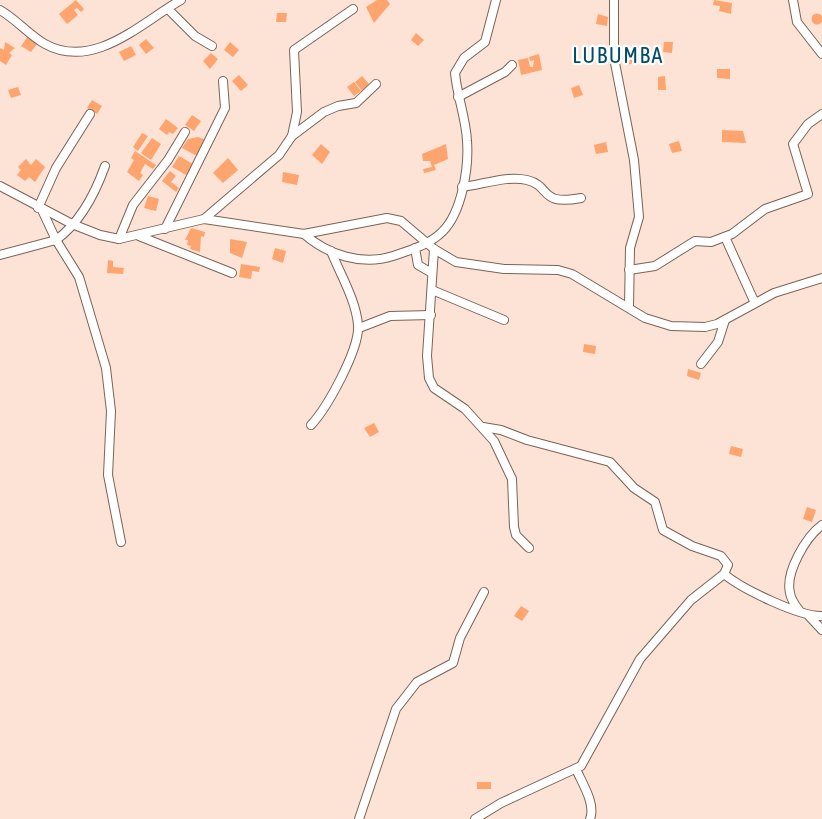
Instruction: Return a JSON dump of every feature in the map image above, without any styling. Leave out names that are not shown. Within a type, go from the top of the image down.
[{"type":"street","points":[[0,10],[45,44],[85,51],[101,47],[135,31],[181,0]]},
{"type":"street","points":[[304,234],[318,246],[331,251],[352,258],[376,261],[427,244],[444,230],[456,208],[462,187],[467,140],[455,73],[458,65],[485,42],[496,0]]},
{"type":"street","points":[[614,0],[614,58],[634,160],[639,216],[630,248],[629,308]]},
{"type":"street","points":[[793,0],[797,22],[822,54]]},
{"type":"street","points":[[168,9],[195,36],[212,46]]},
{"type":"street","points":[[204,219],[279,155],[292,135],[297,112],[294,51],[352,9]]},
{"type":"street","points":[[458,97],[505,72],[512,65]]},
{"type":"street","points":[[165,229],[225,108],[222,81]]},
{"type":"street","points":[[292,135],[334,107],[356,103],[376,84]]},
{"type":"street","points":[[90,114],[56,168],[40,209],[79,277],[106,368],[111,411],[108,475],[121,542]]},
{"type":"street","points":[[629,270],[655,266],[695,241],[705,243],[725,237],[765,209],[808,194],[793,144],[808,124],[822,114]]},
{"type":"street","points":[[119,239],[133,205],[168,160],[185,132]]},
{"type":"street","points":[[0,255],[56,240],[85,210],[105,165]]},
{"type":"street","points":[[462,187],[517,179],[536,184],[552,198],[560,201],[581,198]]},
{"type":"street","points":[[0,186],[72,224],[99,235],[119,239],[204,219],[304,234],[387,218],[400,221],[427,244],[451,259],[470,265],[518,270],[542,269],[572,274],[645,318],[671,326],[705,327],[725,320],[754,301],[822,278]]},
{"type":"street","points":[[138,236],[232,273]]},
{"type":"street","points":[[725,237],[754,301]]},
{"type":"street","points":[[415,248],[418,265],[432,273]]},
{"type":"street","points":[[434,249],[427,356],[429,378],[440,394],[465,409],[494,441],[512,479],[513,527],[516,535],[529,548]]},
{"type":"street","points":[[311,425],[327,407],[358,328],[355,310],[331,251]]},
{"type":"street","points":[[432,290],[504,320]]},
{"type":"street","points":[[358,328],[390,316],[431,315]]},
{"type":"street","points":[[701,364],[718,342],[725,320]]},
{"type":"street","points":[[475,819],[501,803],[576,769],[585,762],[622,690],[656,638],[691,600],[724,574],[728,565],[724,558],[692,546],[663,530],[655,502],[634,488],[615,465],[588,454],[483,427]]},
{"type":"street","points":[[800,611],[790,594],[790,576],[810,538],[822,525]]},
{"type":"street","points":[[724,574],[742,588],[809,616],[822,630]]},
{"type":"street","points":[[358,819],[396,709],[417,682],[453,663],[460,638],[484,592]]},
{"type":"street","points":[[809,616],[822,616]]},
{"type":"street","points":[[576,769],[589,801],[592,814],[590,819]]},
{"type":"building","points":[[76,0],[84,9],[81,12],[77,8],[74,10],[78,15],[67,24],[59,14]]},
{"type":"building","points":[[377,0],[387,0],[390,4],[374,23],[366,7]]},
{"type":"building","points":[[714,0],[732,3],[731,14],[719,11],[720,6],[713,5]]},
{"type":"building","points":[[277,13],[287,13],[286,22],[276,22]]},
{"type":"building","points":[[598,14],[608,17],[607,26],[596,24]]},
{"type":"building","points":[[817,14],[821,15],[821,23],[817,24],[813,23],[812,19],[813,15]]},
{"type":"building","points":[[416,33],[424,40],[418,46],[411,40]]},
{"type":"building","points":[[29,35],[37,44],[31,52],[21,46]]},
{"type":"building","points":[[146,39],[154,48],[146,54],[139,45]]},
{"type":"building","points":[[5,42],[15,48],[9,53],[12,55],[6,65],[0,61],[0,48],[4,50]]},
{"type":"building","points":[[230,42],[239,50],[233,57],[224,50]]},
{"type":"building","points":[[664,42],[673,42],[672,53],[663,52]]},
{"type":"building","points":[[131,46],[136,55],[124,61],[119,52]]},
{"type":"building","points":[[629,50],[633,63],[627,65],[623,52]]},
{"type":"building","points":[[211,53],[218,59],[210,69],[203,61]]},
{"type":"building","points":[[539,54],[542,70],[521,75],[518,60],[528,58],[530,67],[533,67],[534,60],[530,61],[529,57]]},
{"type":"building","points":[[717,69],[730,69],[730,79],[717,78]]},
{"type":"building","points":[[239,75],[248,85],[241,91],[232,81]]},
{"type":"building","points":[[362,76],[369,84],[362,91],[355,82]]},
{"type":"building","points":[[665,76],[666,90],[658,90],[658,77]]},
{"type":"building","points":[[354,82],[361,91],[354,96],[347,87]]},
{"type":"building","points":[[579,85],[583,95],[574,98],[571,88]]},
{"type":"building","points":[[18,87],[21,95],[11,98],[8,90]]},
{"type":"building","points":[[92,100],[102,106],[97,114],[87,108]]},
{"type":"building","points":[[192,115],[201,121],[194,131],[185,125]]},
{"type":"building","points":[[166,119],[178,128],[173,134],[169,132],[167,135],[159,129]]},
{"type":"building","points":[[722,130],[743,131],[746,143],[722,142]]},
{"type":"building","points":[[142,133],[148,136],[138,151],[133,147]]},
{"type":"building","points":[[198,137],[206,140],[199,157],[182,148],[188,139]]},
{"type":"building","points":[[152,138],[161,144],[151,160],[141,153]]},
{"type":"building","points":[[679,141],[682,151],[672,153],[669,144]]},
{"type":"building","points":[[606,142],[608,152],[596,154],[594,145]]},
{"type":"building","points":[[321,144],[330,152],[322,164],[312,155]]},
{"type":"building","points":[[446,144],[448,159],[434,165],[436,170],[424,173],[423,169],[432,167],[430,161],[423,161],[422,154]]},
{"type":"building","points":[[135,151],[156,165],[153,169],[145,164],[139,181],[127,172],[134,160],[131,158]]},
{"type":"building","points":[[179,156],[193,164],[186,175],[172,167]]},
{"type":"building","points":[[228,158],[238,170],[223,183],[213,173]]},
{"type":"building","points":[[26,159],[31,165],[36,159],[45,167],[35,182],[29,177],[25,181],[17,175],[21,170],[18,167]]},
{"type":"building","points":[[170,171],[176,176],[171,182],[179,188],[176,192],[162,181]]},
{"type":"building","points":[[283,172],[299,175],[297,185],[282,182]]},
{"type":"building","points":[[148,196],[159,199],[156,211],[144,208]]},
{"type":"building","points":[[191,228],[205,232],[204,237],[201,236],[200,252],[190,249],[191,246],[187,245],[188,240],[185,240]]},
{"type":"building","points":[[230,239],[247,242],[242,258],[230,253]]},
{"type":"building","points":[[275,248],[286,251],[283,263],[272,259]]},
{"type":"building","points":[[108,260],[113,261],[113,267],[124,268],[123,274],[107,273]]},
{"type":"building","points":[[241,264],[260,267],[259,272],[252,271],[251,279],[239,277]]},
{"type":"building","points":[[584,344],[596,346],[595,354],[583,352]]},
{"type":"building","points":[[688,369],[701,373],[699,380],[687,376]]},
{"type":"building","points":[[374,423],[379,432],[370,437],[364,428]]},
{"type":"building","points":[[731,446],[743,449],[741,457],[729,454]]},
{"type":"building","points":[[807,507],[816,510],[812,522],[803,519]]},
{"type":"building","points":[[521,606],[529,611],[522,621],[514,616]]},
{"type":"building","points":[[477,782],[491,782],[491,789],[477,789]]},
{"type":"district","name":"LUBUMBA","points":[[618,55]]}]
